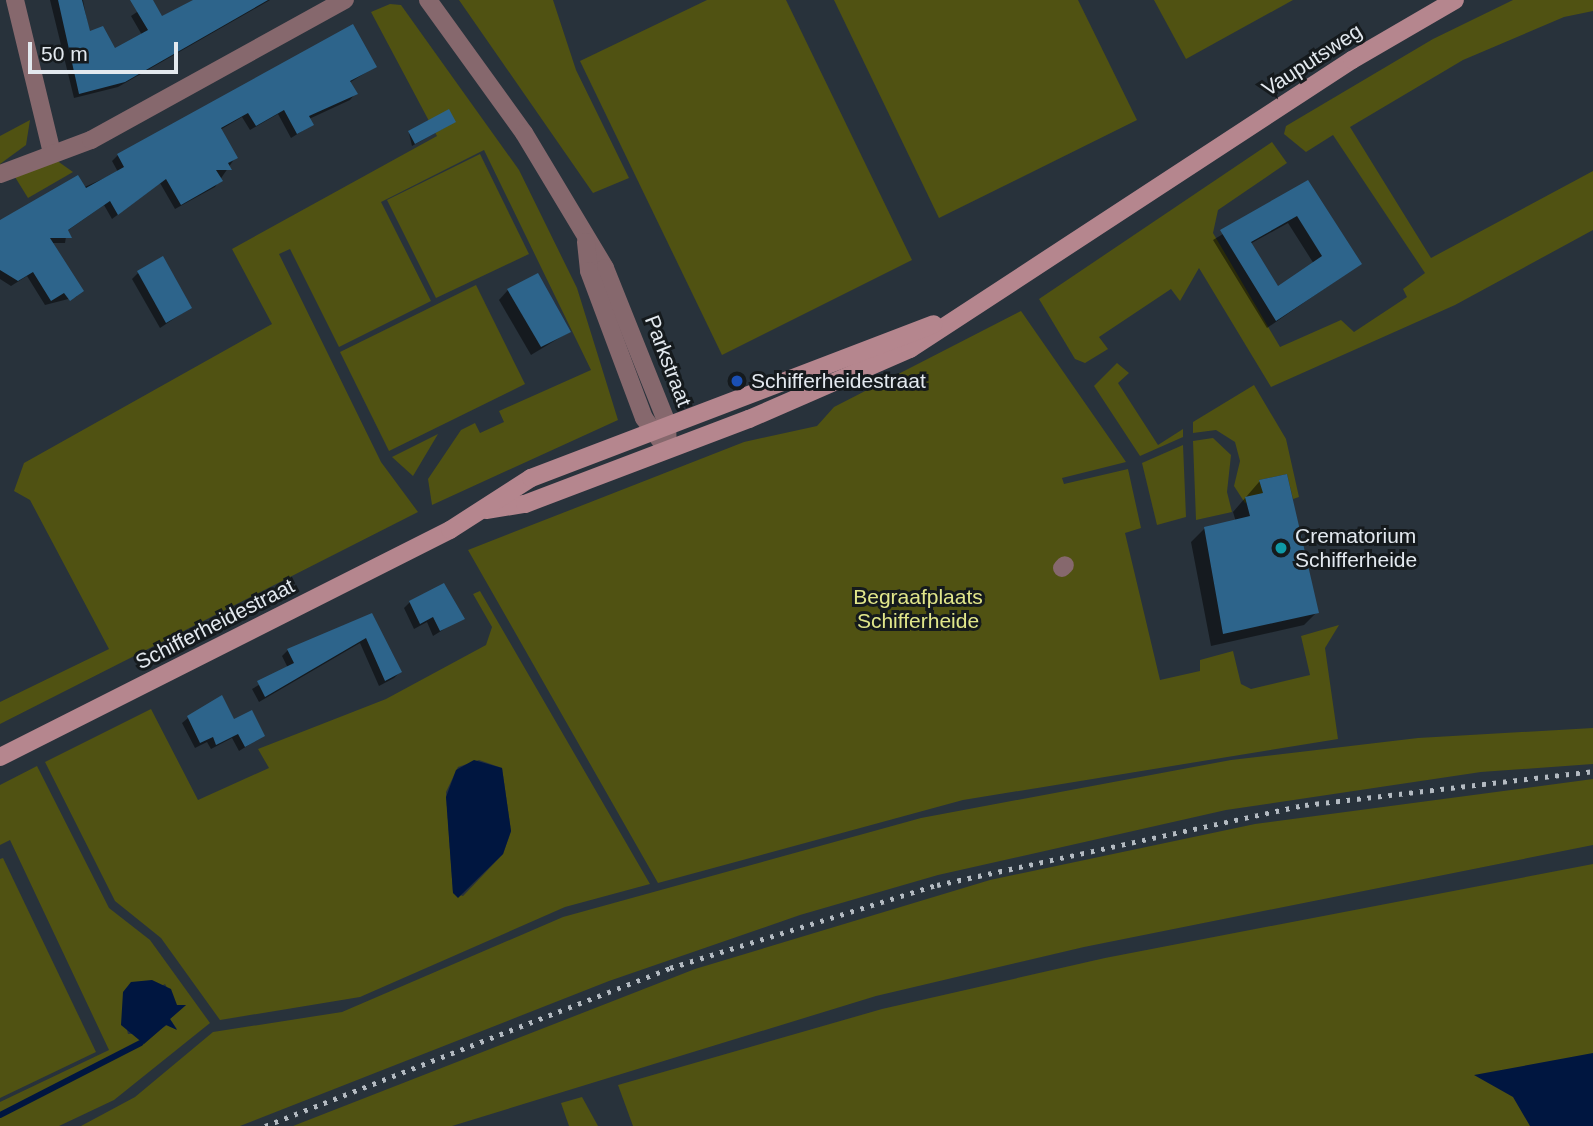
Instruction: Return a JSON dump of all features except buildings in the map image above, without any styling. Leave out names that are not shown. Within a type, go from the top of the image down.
[{"type":"street","points":[[15,0],[52,153]]},
{"type":"street","points":[[0,174],[91,140],[345,0]]},
{"type":"street","name":"Parkstraat","points":[[428,0],[524,132],[586,243],[610,280],[667,424],[668,449]]},
{"type":"street","name":"Vauputsweg","points":[[1266,117],[1455,0]]},
{"type":"street","name":"Schifferheidestraat","points":[[1,755],[486,510],[531,478],[649,430],[950,318],[1015,284],[1266,117]]},
{"type":"street","name":"Parkstraat","points":[[586,243],[589,271],[649,430],[668,449]]},
{"type":"street","name":"Schifferheidestraat","points":[[486,510],[524,504],[861,372],[910,349],[950,318]]},
{"type":"green space","points":[[459,0],[553,0],[576,70],[629,178],[593,193]]},
{"type":"green space","points":[[707,0],[786,0],[912,260],[722,355],[580,61]]},
{"type":"green space","points":[[834,0],[1078,0],[1137,120],[939,218]]},
{"type":"green space","points":[[1154,0],[1293,0],[1186,59]]},
{"type":"green space","points":[[1513,0],[1593,0],[1593,11],[1564,17],[1463,60],[1350,127],[1431,258],[1593,171],[1593,230],[1455,305],[1271,387],[1199,268],[1180,301],[1171,289],[1099,337],[1108,349],[1085,363],[1075,359],[1039,299],[1272,142],[1287,163],[1218,210],[1213,233],[1280,347],[1341,320],[1354,332],[1407,297],[1403,289],[1425,273],[1333,135],[1306,152],[1284,134],[1286,126],[1433,39]]},
{"type":"green space","points":[[390,4],[401,5],[519,170],[577,288],[618,420],[432,505],[428,479],[461,430],[475,423],[480,433],[504,422],[499,411],[591,370],[484,150],[381,202],[431,301],[339,347],[290,249],[279,254],[381,462],[418,512],[0,724],[0,702],[109,649],[30,500],[14,491],[24,463],[272,324],[232,249],[437,136],[371,12]]},
{"type":"green space","points":[[30,120],[26,145],[0,164],[0,136]]},
{"type":"green space","points":[[480,154],[529,254],[436,298],[387,200]]},
{"type":"green space","points":[[56,160],[73,172],[28,198],[15,177]]},
{"type":"green space","points":[[476,285],[525,384],[389,451],[340,352]]},
{"type":"green space","name":"Begraafplaats Schifferheide","points":[[1021,311],[1126,462],[1062,478],[1064,484],[1128,469],[1141,528],[1125,533],[1160,680],[1200,671],[1200,660],[1233,651],[1241,684],[1251,689],[1310,675],[1301,636],[1339,625],[1325,648],[1338,739],[963,800],[658,883],[468,550],[744,442],[817,426],[834,407]]},
{"type":"green space","points":[[1117,363],[1129,373],[1118,383],[1158,445],[1183,429],[1183,437],[1140,456],[1094,386]]},
{"type":"green space","points":[[1254,385],[1286,439],[1299,497],[1293,499],[1287,474],[1259,480],[1264,493],[1245,503],[1234,486],[1240,461],[1235,442],[1216,430],[1193,433],[1193,422]]},
{"type":"green space","points":[[438,434],[413,476],[392,457]]},
{"type":"green space","points":[[1213,438],[1231,455],[1227,492],[1232,512],[1196,520],[1193,441]]},
{"type":"green space","points":[[1183,445],[1186,517],[1157,525],[1142,463]]},
{"type":"green space","points":[[480,591],[650,884],[565,907],[360,997],[220,1020],[161,938],[115,901],[45,762],[151,709],[198,800],[269,768],[258,749],[386,699],[486,645],[492,627],[473,594]],"holes":[[[479,760],[502,768],[511,831],[503,854],[463,896],[453,893],[446,792],[458,767]]]},
{"type":"green space","points":[[1593,728],[1593,764],[1481,772],[1226,810],[938,875],[800,915],[609,981],[240,1126],[81,1126],[135,1097],[213,1032],[342,1012],[563,917],[921,818],[1231,760],[1418,738]]},
{"type":"green space","points":[[37,766],[109,908],[150,940],[210,1023],[114,1100],[59,1126],[0,1126],[0,1102],[109,1050],[10,840],[0,845],[0,785]],"holes":[[[165,984],[176,1005],[186,1005],[170,1019],[177,1029],[167,1025],[154,1033],[128,1034],[122,1010]]]},
{"type":"green space","points":[[1593,779],[1593,845],[1084,947],[876,996],[452,1126],[293,1126],[695,969],[990,880],[1255,824]]},
{"type":"green space","points":[[3,858],[96,1052],[0,1098],[0,859]]},
{"type":"green space","points":[[1593,864],[1593,1126],[633,1126],[618,1085],[882,1009],[1105,958]]},
{"type":"green space","points":[[582,1097],[598,1126],[569,1126],[561,1103]]},
{"type":"water","points":[[474,760],[502,768],[511,831],[503,854],[458,898],[453,893],[446,797],[456,770]]},
{"type":"water","points":[[152,980],[171,989],[177,1005],[186,1005],[170,1019],[177,1030],[166,1025],[144,1044],[121,1025],[123,992],[131,982]]},
{"type":"water","points":[[1593,1053],[1593,1126],[1530,1126],[1513,1097],[1474,1075]]},
{"type":"waterway","points":[[0,1115],[141,1043]]},
{"type":"railway","points":[[265,1126],[670,968],[937,885],[1305,805],[1593,771]]},
{"type":"place","name":"Schifferheidestraat","points":[[737,381]]},
{"type":"place","name":"Crematorium Schifferheide","points":[[1281,548]]}]
